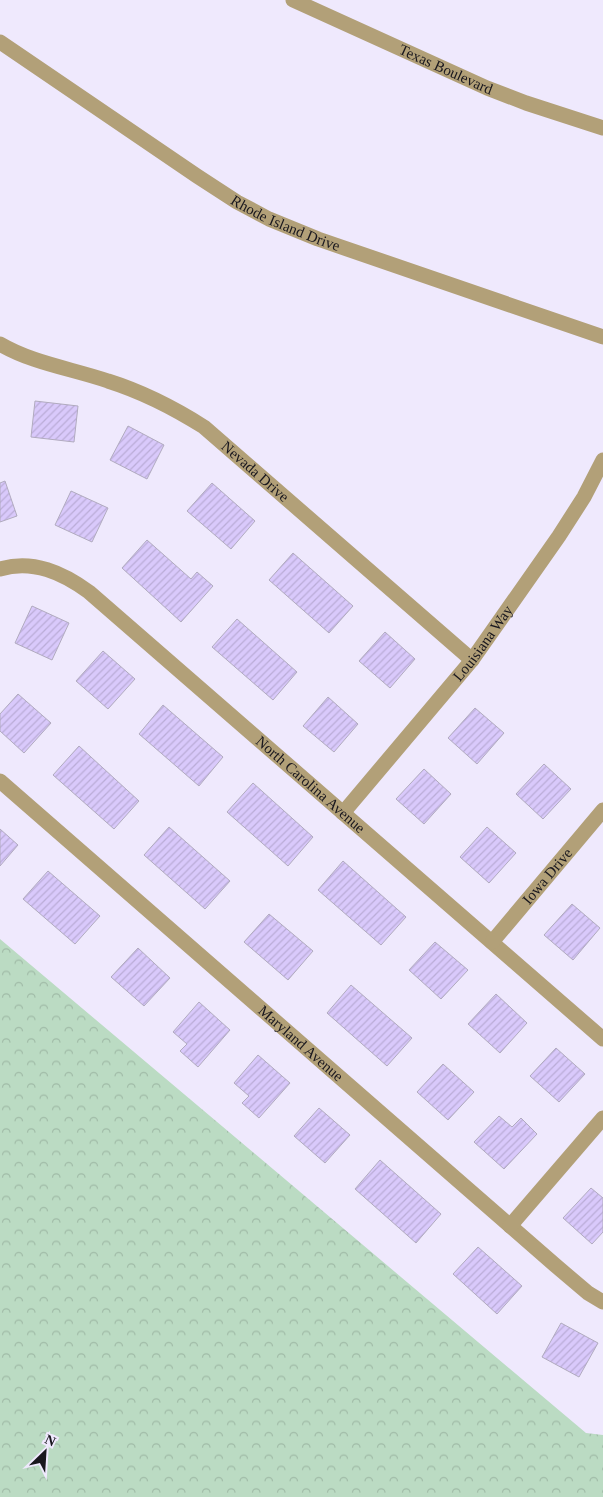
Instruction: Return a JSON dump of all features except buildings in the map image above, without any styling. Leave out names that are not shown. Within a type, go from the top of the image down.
[{"type":"street","name":"Texas Boulevard","points":[[293,0],[487,88],[603,128]]},
{"type":"street","name":"Rhode Island Drive","points":[[0,42],[197,176],[237,202],[269,219],[327,242],[603,337]]},
{"type":"street","name":"Nevada Drive","points":[[3,347],[146,394],[176,409],[204,427],[238,454],[472,660]]},
{"type":"street","name":"Louisiana Way","points":[[344,813],[472,660],[532,576],[584,497],[603,460]]},
{"type":"street","points":[[584,497],[603,490]]},
{"type":"street","name":"North Carolina Avenue","points":[[0,569],[20,565],[40,567],[70,579],[85,589],[603,1039]]},
{"type":"street","name":"Maryland Avenue","points":[[0,781],[569,1278],[603,1302]]},
{"type":"street","name":"Iowa Drive","points":[[492,942],[603,810]]},
{"type":"street","points":[[510,1226],[603,1118]]},
{"type":"green space","points":[[0,939],[586,1433],[603,1435],[603,1497],[0,1497]]}]
